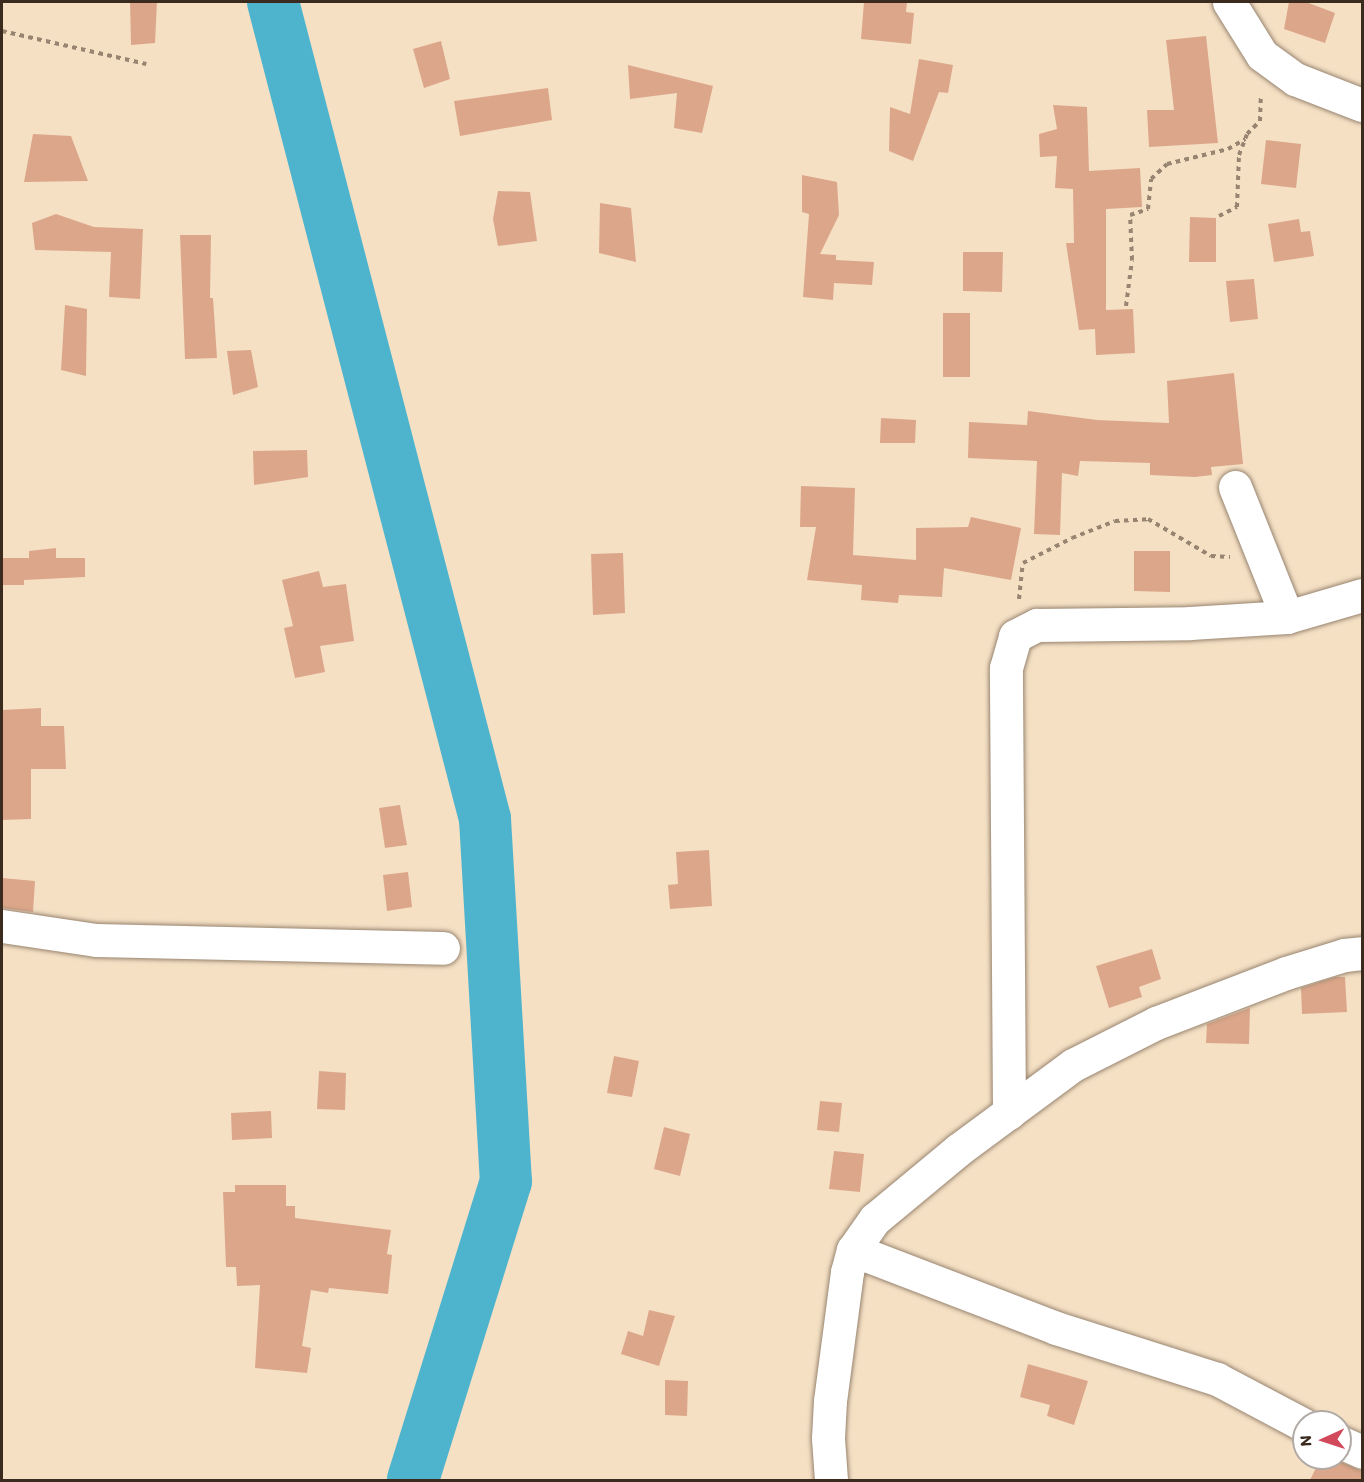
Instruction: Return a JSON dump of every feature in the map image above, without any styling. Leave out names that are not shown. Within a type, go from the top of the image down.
[{"type":"street","points":[[1237,4],[1262,55],[1295,79],[1362,105]]},
{"type":"street","points":[[1235,488],[1287,617]]},
{"type":"street","points":[[1008,1113],[1006,668],[1016,636],[1037,625],[1190,623],[1287,617],[1362,595]]},
{"type":"street","points":[[2,926],[96,940],[443,948]]},
{"type":"street","points":[[831,1480],[828,1438],[830,1401],[852,1250],[875,1219],[958,1150],[1073,1065],[1156,1023],[1286,973],[1344,954],[1362,953]]},
{"type":"street","points":[[852,1250],[1056,1328],[1217,1379],[1292,1419]]},
{"type":"path","points":[[2,31],[146,64]]},
{"type":"path","points":[[1219,216],[1237,207],[1239,154],[1245,139],[1260,121],[1262,55]]},
{"type":"path","points":[[1126,306],[1132,261],[1130,216],[1148,209],[1151,179],[1167,164],[1228,149],[1245,139]]},
{"type":"path","points":[[1016,636],[1023,563],[1072,538],[1115,520],[1148,519],[1211,556],[1263,559]]},
{"type":"building","points":[[130,2],[157,2],[155,43],[131,45]]},
{"type":"building","points":[[864,2],[907,2],[906,12],[914,13],[911,44],[861,39]]},
{"type":"building","points":[[1289,2],[1306,2],[1335,13],[1325,43],[1284,29]]},
{"type":"building","points":[[1206,36],[1218,143],[1149,147],[1147,110],[1174,110],[1166,40]]},
{"type":"building","points":[[441,41],[450,79],[424,88],[413,49]]},
{"type":"building","points":[[919,59],[953,65],[948,93],[939,92],[913,161],[889,151],[890,107],[910,114]]},
{"type":"building","points":[[628,65],[713,86],[702,133],[674,128],[677,93],[630,99]]},
{"type":"building","points":[[548,88],[552,120],[460,136],[454,101]]},
{"type":"building","points":[[1053,105],[1087,107],[1089,171],[1140,168],[1142,207],[1106,209],[1106,310],[1133,309],[1135,353],[1096,355],[1095,329],[1079,330],[1066,243],[1074,243],[1073,189],[1055,188],[1057,156],[1040,157],[1039,134],[1057,129]]},
{"type":"building","points":[[33,134],[71,136],[88,181],[24,182]]},
{"type":"building","points":[[1266,140],[1301,144],[1296,188],[1261,184]]},
{"type":"building","points":[[802,175],[837,182],[839,215],[820,254],[836,255],[836,260],[874,262],[872,285],[834,283],[833,300],[803,297],[809,214],[802,212]]},
{"type":"building","points":[[498,191],[530,192],[537,241],[498,246],[493,219]]},
{"type":"building","points":[[600,203],[631,208],[636,262],[599,253]]},
{"type":"building","points":[[56,214],[94,227],[143,229],[140,299],[109,297],[111,252],[35,250],[32,223]]},
{"type":"building","points":[[1190,217],[1216,218],[1216,262],[1189,262]]},
{"type":"building","points":[[1299,219],[1301,232],[1310,231],[1314,256],[1274,262],[1268,224]]},
{"type":"building","points":[[180,235],[211,235],[210,298],[213,298],[217,358],[185,359]]},
{"type":"building","points":[[963,252],[1003,252],[1002,292],[963,291]]},
{"type":"building","points":[[1254,279],[1258,319],[1230,322],[1226,281]]},
{"type":"building","points":[[65,305],[87,309],[86,376],[61,370]]},
{"type":"building","points":[[943,313],[970,313],[970,377],[943,377]]},
{"type":"building","points":[[251,350],[258,387],[233,395],[227,351]]},
{"type":"building","points":[[1234,373],[1243,464],[1211,467],[1212,475],[1195,477],[1150,475],[1150,463],[1080,461],[1078,476],[1062,473],[1060,535],[1034,534],[1037,461],[968,458],[969,422],[1027,425],[1028,411],[1097,420],[1169,423],[1167,381]]},
{"type":"building","points":[[881,418],[916,420],[915,443],[880,443]]},
{"type":"building","points":[[307,450],[308,477],[254,485],[253,451]]},
{"type":"building","points":[[801,486],[855,488],[853,555],[916,560],[916,528],[968,527],[971,517],[1021,528],[1011,580],[944,568],[942,597],[899,595],[898,603],[861,600],[862,585],[807,580],[816,527],[800,527]]},
{"type":"building","points":[[56,548],[56,558],[85,558],[85,577],[24,580],[24,585],[2,585],[2,558],[29,558],[29,551]]},
{"type":"building","points":[[1134,551],[1170,551],[1170,592],[1134,591]]},
{"type":"building","points":[[623,553],[625,613],[593,615],[591,554]]},
{"type":"building","points":[[319,571],[323,587],[346,584],[354,641],[320,646],[325,672],[295,678],[284,628],[293,626],[282,580]]},
{"type":"building","points":[[41,708],[41,726],[64,726],[66,769],[31,769],[31,819],[2,820],[2,710]]},
{"type":"building","points":[[400,805],[407,845],[385,848],[379,808]]},
{"type":"building","points":[[709,850],[712,906],[670,909],[668,885],[678,884],[676,852]]},
{"type":"building","points":[[408,872],[412,907],[387,911],[383,875]]},
{"type":"building","points":[[2,878],[35,881],[33,912],[2,908]]},
{"type":"building","points":[[1152,949],[1161,979],[1139,987],[1142,997],[1109,1008],[1096,966]]},
{"type":"building","points":[[1335,977],[1345,977],[1347,1012],[1302,1014],[1301,988]]},
{"type":"building","points":[[1250,1008],[1249,1044],[1206,1043],[1207,1024]]},
{"type":"building","points":[[614,1056],[639,1061],[632,1097],[607,1093]]},
{"type":"building","points":[[319,1071],[346,1073],[345,1110],[317,1109]]},
{"type":"building","points":[[820,1101],[842,1103],[839,1132],[817,1130]]},
{"type":"building","points":[[271,1111],[272,1138],[232,1140],[231,1113]]},
{"type":"building","points":[[664,1127],[690,1134],[680,1176],[654,1169]]},
{"type":"building","points":[[834,1151],[864,1154],[860,1192],[829,1189]]},
{"type":"building","points":[[235,1185],[286,1185],[286,1206],[295,1206],[295,1218],[391,1230],[387,1254],[392,1255],[388,1294],[329,1288],[328,1293],[311,1290],[302,1346],[311,1348],[307,1373],[255,1368],[260,1285],[237,1286],[236,1267],[226,1267],[223,1192],[235,1192]]},
{"type":"building","points":[[649,1310],[675,1316],[659,1366],[621,1354],[628,1331],[643,1336]]},
{"type":"building","points":[[1028,1364],[1088,1381],[1074,1425],[1047,1416],[1050,1405],[1020,1397]]},
{"type":"building","points":[[665,1380],[688,1381],[687,1416],[665,1415]]},
{"type":"building","points":[[1352,1467],[1362,1471],[1362,1480],[1310,1480],[1315,1470],[1352,1470]]},
{"type":"waterway","points":[[273,2],[485,819],[506,1181],[413,1480]]}]
